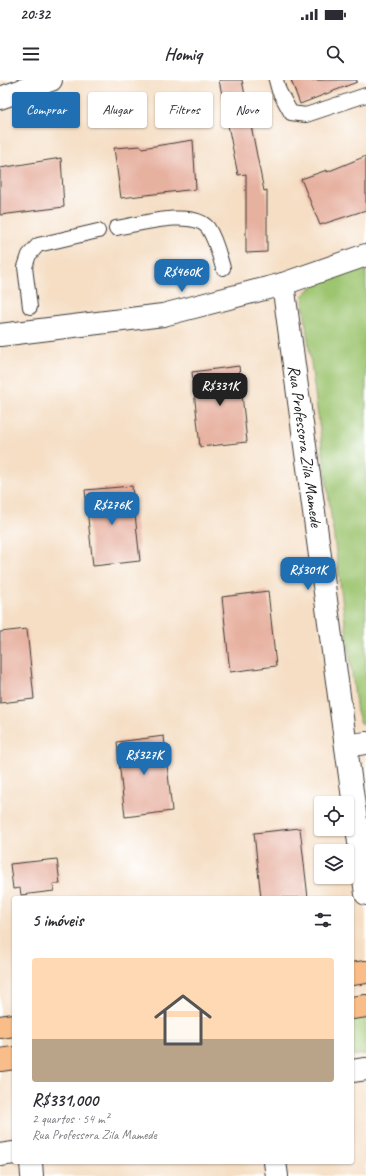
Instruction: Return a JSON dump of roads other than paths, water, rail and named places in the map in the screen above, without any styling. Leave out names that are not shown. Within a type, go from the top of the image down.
[{"type":"main road","points":[[354,974],[366,972]]},
{"type":"main road","points":[[354,1008],[366,1006]]},
{"type":"main road","points":[[0,1027],[12,1024]]},
{"type":"main road","points":[[0,1060],[12,1058]]},
{"type":"street","points":[[0,98],[51,80]]},
{"type":"street","points":[[0,335],[163,315],[283,284],[366,255]]},
{"type":"street","name":"Rua Professora Zila Mamede","points":[[283,284],[356,745],[366,894]]},
{"type":"street","points":[[354,1071],[366,1069]]},
{"type":"street","points":[[0,1155],[12,1153]]},
{"type":"street","points":[[31,1164],[32,1176]]},
{"type":"street","points":[[275,1164],[277,1176]]},
{"type":"lane","points":[[276,80],[279,91],[291,113],[306,115],[366,95]]},
{"type":"lane","points":[[116,228],[176,217],[196,221],[207,227],[216,245],[223,268]]},
{"type":"lane","points":[[30,307],[26,267],[29,255],[38,245],[98,231]]}]
